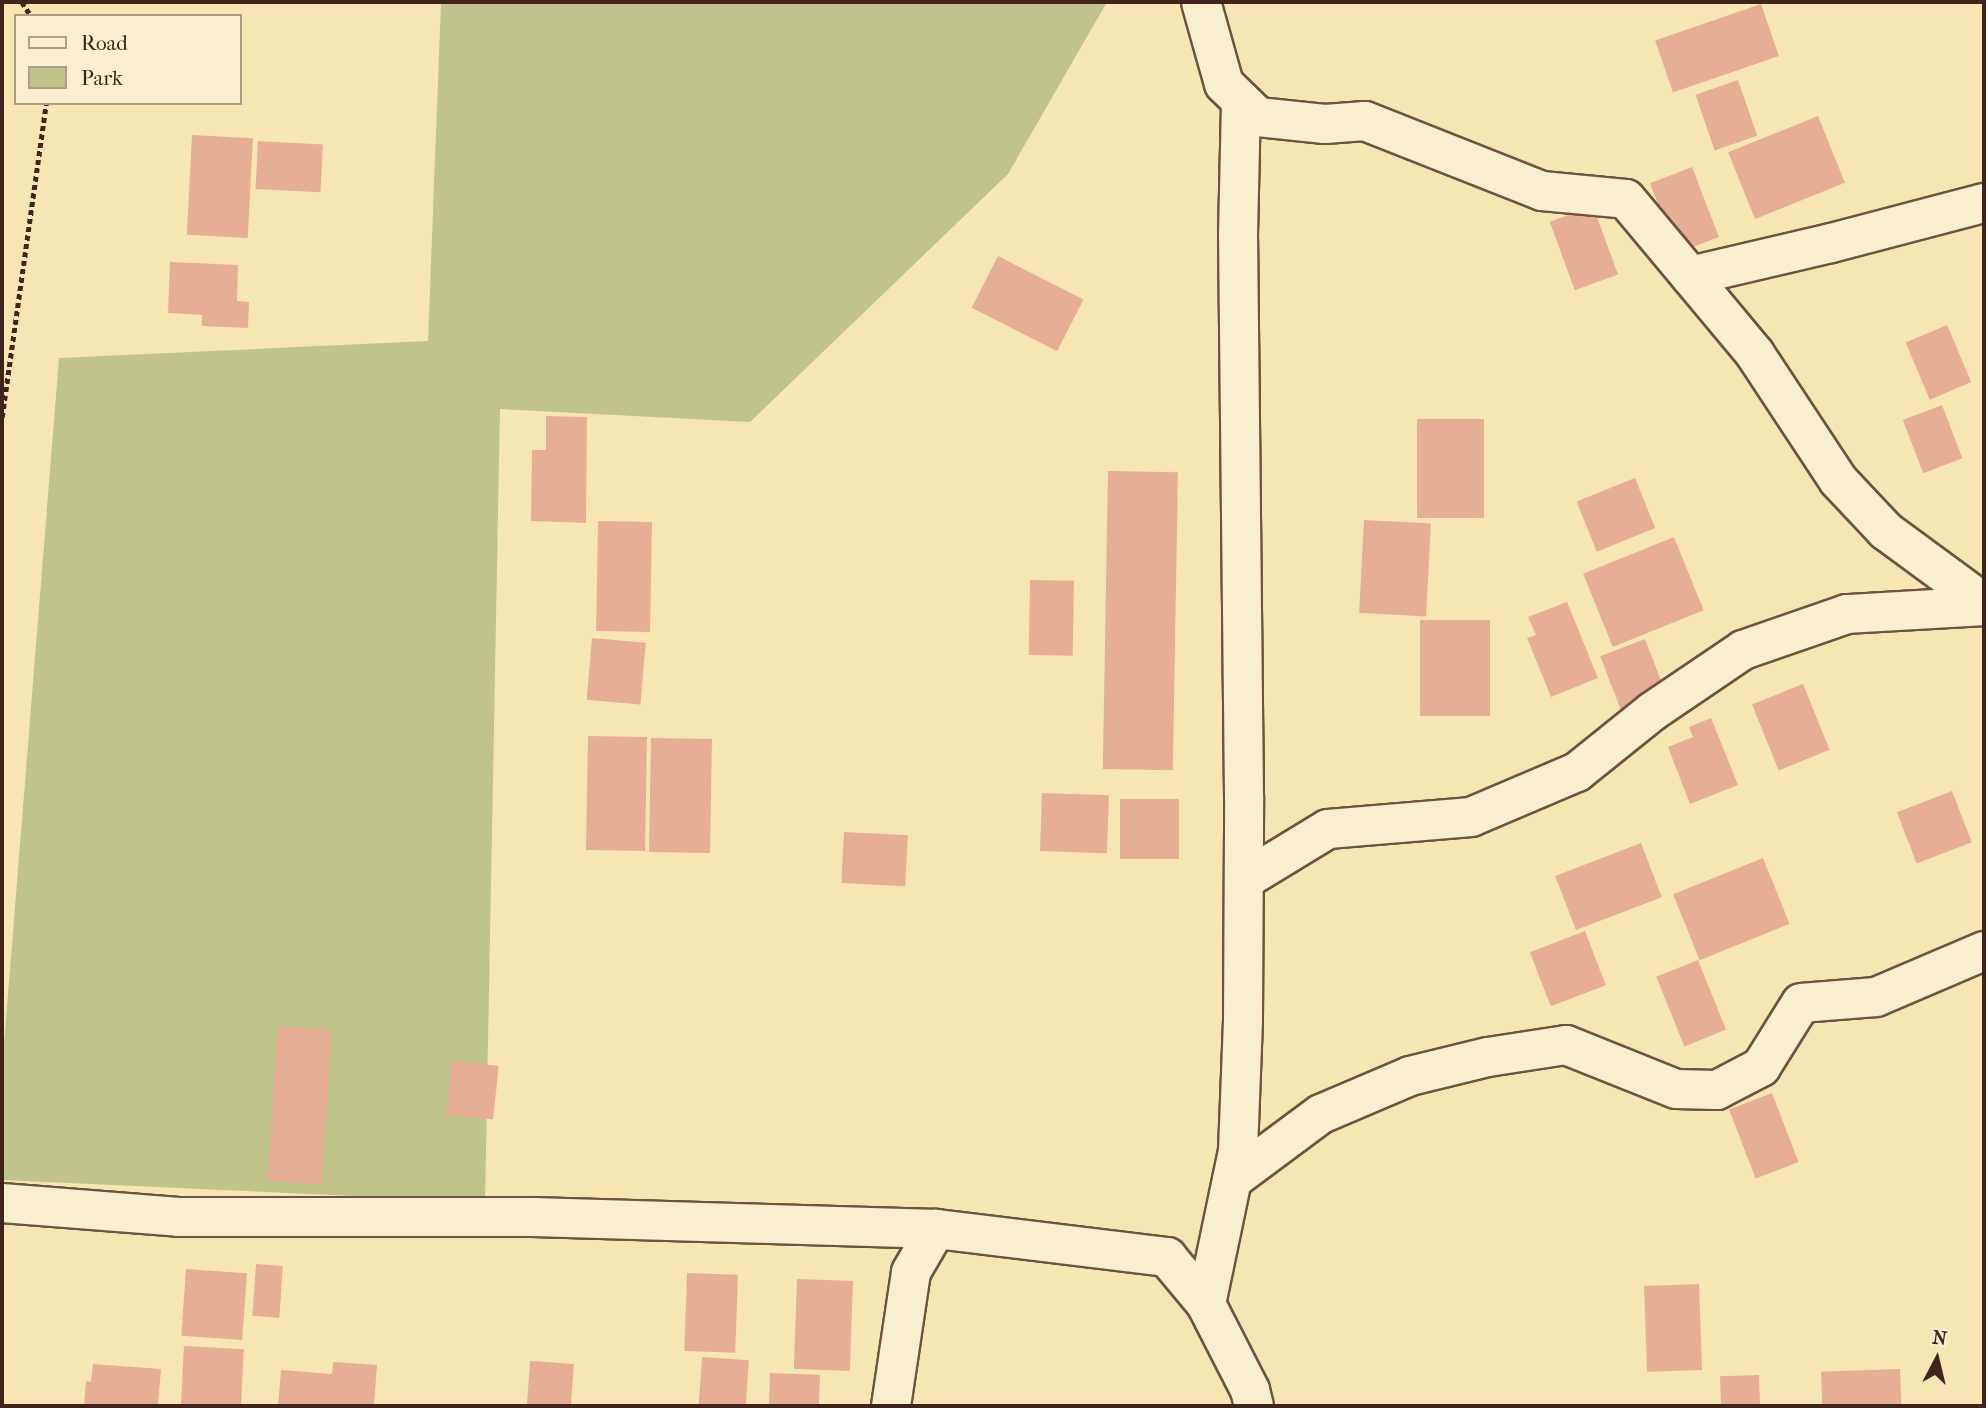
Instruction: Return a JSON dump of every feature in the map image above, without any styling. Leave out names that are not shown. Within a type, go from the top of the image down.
[{"type":"street","points":[[1201,2],[1224,84],[1258,117],[1325,124],[1365,121],[1542,191],[1626,199],[1755,354],[1838,480],[1885,531],[1984,605]]},
{"type":"street","points":[[1206,1304],[1238,1151],[1242,1059],[1244,880],[1238,234],[1241,100]]},
{"type":"street","points":[[1690,276],[1984,203]]},
{"type":"street","points":[[1244,880],[1328,829],[1471,817],[1577,772],[1653,711],[1743,650],[1847,614],[1984,605]]},
{"type":"street","points":[[1232,1180],[1321,1114],[1410,1076],[1488,1057],[1566,1045],[1676,1089],[1717,1090],[1760,1067],[1801,1003],[1876,997],[1984,951]]},
{"type":"street","points":[[2,1203],[178,1217],[535,1217],[936,1229],[1167,1257],[1206,1304],[1250,1390],[1254,1406]]},
{"type":"street","points":[[891,1406],[911,1272],[936,1229]]},
{"type":"path","points":[[2,417],[46,105]]},
{"type":"green space","points":[[441,2],[1107,2],[1008,174],[750,422],[500,409],[485,1202],[2,1180],[2,1069],[59,358],[428,341]]},
{"type":"building","points":[[1761,4],[1779,56],[1673,92],[1655,40]]},
{"type":"building","points":[[1738,80],[1757,136],[1715,150],[1695,95]]},
{"type":"building","points":[[1818,116],[1845,183],[1755,219],[1728,152]]},
{"type":"building","points":[[192,135],[253,138],[248,238],[187,235]]},
{"type":"building","points":[[258,141],[323,144],[320,192],[255,189]]},
{"type":"building","points":[[1692,167],[1719,237],[1677,253],[1650,183]]},
{"type":"building","points":[[1593,206],[1618,275],[1575,290],[1550,222]]},
{"type":"building","points":[[998,256],[1084,300],[1057,351],[972,308]]},
{"type":"building","points":[[170,262],[238,265],[237,301],[249,302],[248,328],[202,326],[202,315],[168,313]]},
{"type":"building","points":[[1947,325],[1971,382],[1930,400],[1906,343]]},
{"type":"building","points":[[1942,405],[1962,458],[1923,473],[1903,420]]},
{"type":"building","points":[[546,416],[587,417],[586,523],[531,521],[532,450],[546,450]]},
{"type":"building","points":[[1417,419],[1484,419],[1484,518],[1417,518]]},
{"type":"building","points":[[1108,471],[1178,472],[1173,770],[1103,769]]},
{"type":"building","points":[[1635,478],[1655,528],[1597,552],[1577,502]]},
{"type":"building","points":[[1364,520],[1431,524],[1426,616],[1359,613]]},
{"type":"building","points":[[598,521],[652,522],[650,632],[596,631]]},
{"type":"building","points":[[1674,537],[1704,610],[1613,647],[1583,574]]},
{"type":"building","points":[[1030,580],[1074,581],[1073,656],[1029,655]]},
{"type":"building","points":[[1567,602],[1598,678],[1551,697],[1527,638],[1536,635],[1528,617]]},
{"type":"building","points":[[1420,620],[1490,620],[1490,716],[1420,716]]},
{"type":"building","points":[[592,638],[646,643],[640,704],[587,700]]},
{"type":"building","points":[[1645,639],[1667,696],[1622,713],[1600,656]]},
{"type":"building","points":[[1803,684],[1830,750],[1779,770],[1752,705]]},
{"type":"building","points":[[1711,718],[1738,785],[1690,804],[1668,747],[1693,737],[1689,727]]},
{"type":"building","points":[[588,736],[647,737],[645,851],[586,850]]},
{"type":"building","points":[[651,738],[712,739],[710,853],[649,852]]},
{"type":"building","points":[[1952,791],[1972,842],[1917,863],[1897,812]]},
{"type":"building","points":[[1042,793],[1109,795],[1107,853],[1040,851]]},
{"type":"building","points":[[1120,799],[1179,799],[1179,859],[1120,859]]},
{"type":"building","points":[[844,832],[908,835],[905,886],[841,883]]},
{"type":"building","points":[[1641,843],[1662,897],[1576,930],[1555,876]]},
{"type":"building","points":[[1763,858],[1790,924],[1700,960],[1673,894]]},
{"type":"building","points":[[1585,931],[1606,985],[1551,1006],[1530,952]]},
{"type":"building","points":[[1698,960],[1726,1030],[1684,1046],[1656,977]]},
{"type":"building","points":[[278,1026],[332,1030],[321,1184],[267,1181]]},
{"type":"building","points":[[452,1061],[499,1066],[493,1120],[446,1115]]},
{"type":"building","points":[[1772,1093],[1799,1162],[1756,1179],[1729,1109]]},
{"type":"building","points":[[256,1264],[283,1266],[279,1318],[252,1316]]},
{"type":"building","points":[[186,1269],[247,1273],[242,1340],[181,1336]]},
{"type":"building","points":[[687,1273],[738,1275],[735,1353],[684,1351]]},
{"type":"building","points":[[797,1279],[853,1281],[850,1371],[794,1369]]},
{"type":"building","points":[[1699,1284],[1702,1370],[1647,1372],[1644,1286]]},
{"type":"building","points":[[184,1346],[244,1349],[241,1406],[181,1406]]},
{"type":"building","points":[[702,1357],[749,1360],[746,1406],[699,1406]]},
{"type":"building","points":[[530,1361],[574,1364],[571,1406],[527,1406]]},
{"type":"building","points":[[333,1362],[377,1365],[374,1406],[278,1406],[281,1370],[332,1374]]},
{"type":"building","points":[[93,1364],[161,1369],[158,1406],[84,1406],[86,1381],[91,1382]]},
{"type":"building","points":[[1900,1369],[1901,1406],[1822,1406],[1821,1372]]},
{"type":"building","points":[[770,1373],[820,1375],[819,1406],[769,1406]]},
{"type":"building","points":[[1759,1375],[1760,1406],[1721,1406],[1720,1376]]}]
